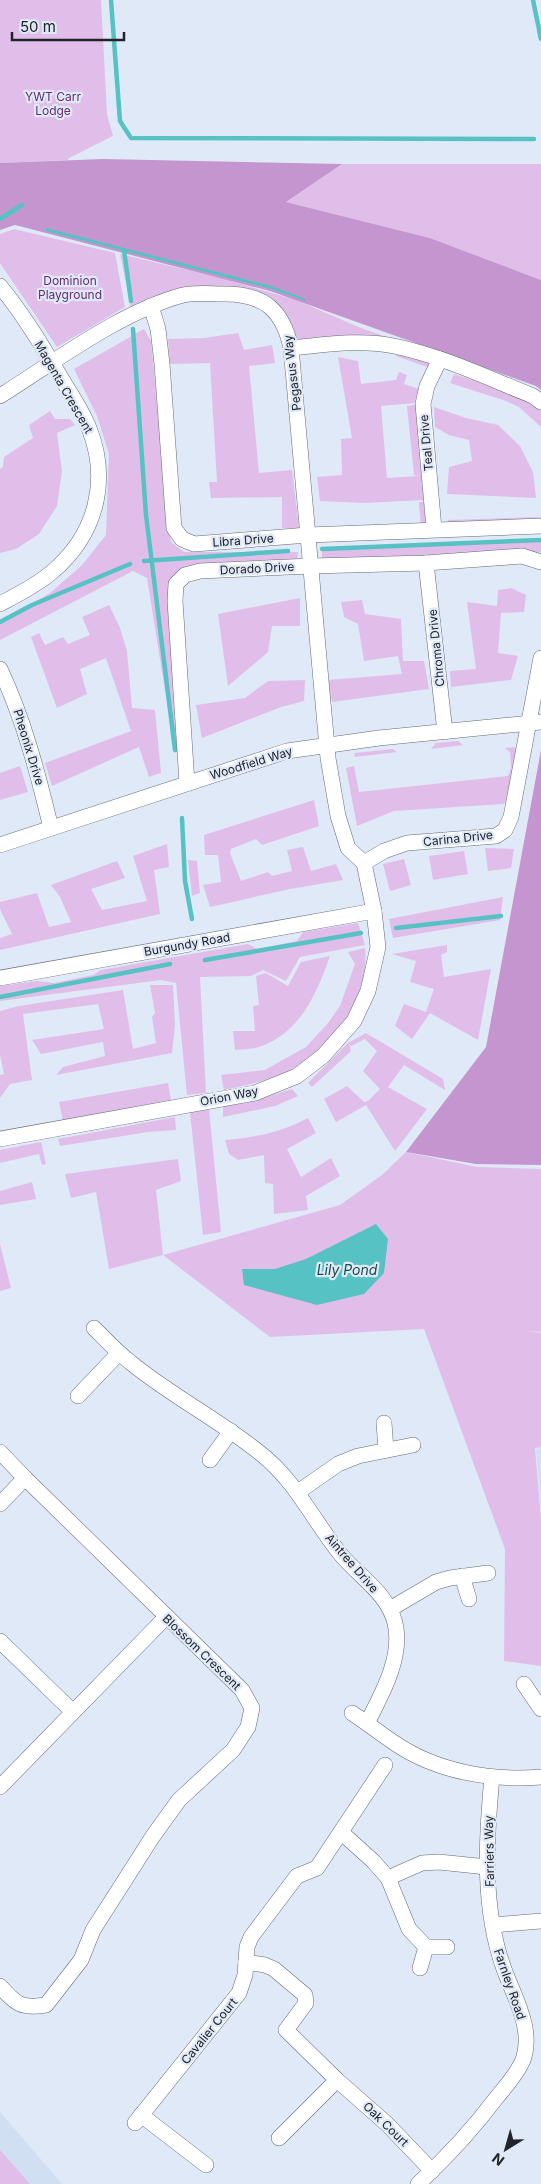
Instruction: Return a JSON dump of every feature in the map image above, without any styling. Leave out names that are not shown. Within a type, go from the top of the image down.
[{"type":"street","name":"Magenta Crescent","points":[[0,286],[53,364],[89,426],[99,457],[96,502],[89,524],[74,549],[52,572],[0,604]]},
{"type":"street","name":"Pegasus Way","points":[[0,396],[122,319],[185,294],[238,294],[263,302],[278,313],[287,329],[291,348],[327,744]]},
{"type":"street","name":"Libra Drive","points":[[152,306],[158,329],[161,355],[174,528],[182,539],[194,544],[308,535],[541,526]]},
{"type":"street","points":[[291,348],[359,343],[393,346],[440,360],[533,396],[541,402]]},
{"type":"street","name":"Teal Drive","points":[[434,529],[423,404],[427,386],[440,360]]},
{"type":"street","name":"Dorado Drive","points":[[187,783],[175,601],[176,584],[186,575],[200,571],[426,563],[522,556],[541,562]]},
{"type":"street","name":"Chroma Drive","points":[[426,563],[445,732]]},
{"type":"street","points":[[535,722],[541,658]]},
{"type":"street","name":"Pheonix Drive","points":[[0,669],[14,698],[38,773],[52,828]]},
{"type":"street","name":"Woodfield Way","points":[[0,845],[288,751],[327,744],[535,722]]},
{"type":"street","name":"Carina Drive","points":[[364,863],[384,851],[407,843],[496,836],[505,830],[511,818],[535,722]]},
{"type":"street","points":[[327,744],[338,816],[348,848],[364,863]]},
{"type":"street","name":"Orion Way","points":[[0,1139],[255,1093],[297,1076],[323,1056],[354,1021],[368,991],[378,947],[374,911],[364,863]]},
{"type":"street","name":"Burgundy Road","points":[[0,978],[374,911]]},
{"type":"street","name":"Aintree Drive","points":[[94,1328],[119,1353],[261,1453],[284,1475],[298,1492],[343,1556],[382,1597],[390,1609],[395,1624],[396,1644],[383,1692],[367,1723]]},
{"type":"street","points":[[78,1396],[119,1353]]},
{"type":"street","points":[[384,1423],[386,1450]]},
{"type":"street","points":[[210,1460],[231,1431]]},
{"type":"street","points":[[298,1492],[338,1464],[358,1456],[413,1445]]},
{"type":"street","name":"Blossom Crescent","points":[[0,1452],[242,1690],[252,1708],[248,1727],[233,1750],[179,1800],[158,1829],[93,1930],[81,1960],[46,2005],[28,2008],[12,1999],[0,1986]]},
{"type":"street","points":[[0,1504],[25,1478]]},
{"type":"street","points":[[390,1609],[436,1582],[488,1573]]},
{"type":"street","points":[[462,1576],[469,1599]]},
{"type":"street","points":[[0,1787],[166,1617]]},
{"type":"street","points":[[0,1641],[74,1712]]},
{"type":"street","points":[[524,1684],[541,1709]]},
{"type":"street","points":[[352,1713],[398,1746],[432,1762],[462,1772],[492,1777],[541,1777]]},
{"type":"street","name":"Cavalier Court","points":[[206,2165],[138,2119],[239,1993],[245,1975],[247,1947],[251,1937],[297,1876],[318,1868],[385,1765]]},
{"type":"street","name":"Farriers Way","points":[[492,1777],[487,1867],[493,1925]]},
{"type":"street","points":[[342,1832],[388,1878],[409,1929],[426,1947],[447,1947]]},
{"type":"street","points":[[388,1878],[422,1863],[439,1862],[487,1867]]},
{"type":"street","points":[[493,1925],[541,1921]]},
{"type":"street","name":"Farnley Road","points":[[418,2184],[472,2129],[515,2075],[523,2059],[526,2039],[523,2019],[495,1940],[493,1925]]},
{"type":"street","points":[[420,1968],[426,1947]]},
{"type":"street","name":"Oak Court","points":[[246,1962],[265,1964],[274,1969],[305,1995],[306,2003],[286,2030],[337,2080],[387,2124],[432,2171]]},
{"type":"street","points":[[279,2138],[337,2080]]},
{"type":"shaded area","points":[[103,159],[342,164],[286,202],[430,238],[541,280],[541,390],[536,386],[270,291],[15,225],[0,230],[0,163]]},
{"type":"shaded area","points":[[541,750],[541,1165],[476,1164],[406,1152],[486,1047]]},
{"type":"shaded area","points":[[541,1448],[541,1505],[536,1449]]},
{"type":"shaded area","points":[[0,2112],[62,2184],[0,2184]]},
{"type":"green space","name":"YWT Carr Lodge","points":[[0,0],[101,0],[107,114],[113,136],[68,160],[0,163]]},
{"type":"green space","points":[[342,164],[541,164],[541,280],[430,238],[286,202]]},
{"type":"green space","name":"Dominion Playground","points":[[14,229],[115,253],[125,307],[57,347],[0,263],[0,234]]},
{"type":"green space","points":[[120,254],[221,278],[296,300],[361,328],[534,388],[541,394],[393,344],[293,346],[263,300],[184,292],[132,313]]},
{"type":"green space","points":[[144,329],[151,341],[171,542],[184,552],[298,552],[297,561],[172,580],[180,748],[175,753],[147,578],[133,571],[0,640],[0,623],[50,593],[82,565],[106,535],[109,454],[97,416],[74,369]]},
{"type":"green space","points":[[238,333],[244,350],[272,345],[275,363],[249,366],[259,473],[292,470],[299,528],[282,528],[282,497],[211,498],[209,482],[217,482],[210,363],[170,364],[168,339],[204,338]]},
{"type":"green space","points":[[398,349],[439,360],[426,386],[432,527],[421,528],[419,502],[425,502],[424,500],[364,503],[320,501],[317,477],[342,475],[341,439],[352,438],[338,357],[358,361],[361,384],[396,380],[399,372],[407,375],[404,384],[419,389],[414,403],[381,406],[387,478],[419,476],[414,475],[407,406],[414,405],[427,367],[396,356]]},
{"type":"green space","points":[[454,374],[530,399],[541,408],[541,427],[519,407],[450,383]]},
{"type":"green space","points":[[434,407],[466,418],[498,425],[520,446],[533,472],[536,498],[447,494],[449,467],[472,461],[469,440],[449,435],[435,427]]},
{"type":"green space","points":[[50,411],[55,419],[70,419],[75,425],[57,433],[62,471],[57,506],[39,534],[16,549],[0,553],[0,469],[3,467],[4,457],[33,438],[29,425]]},
{"type":"green space","points":[[541,517],[541,524],[447,526],[448,520]]},
{"type":"green space","points":[[541,540],[541,552],[517,551],[322,562],[322,549]]},
{"type":"green space","points":[[511,588],[526,595],[524,612],[501,613],[498,653],[518,656],[511,680],[451,687],[450,671],[476,669],[467,602],[497,606],[498,590]]},
{"type":"green space","points":[[300,598],[300,626],[272,626],[268,652],[228,686],[218,614]]},
{"type":"green space","points":[[362,600],[365,614],[401,619],[403,661],[424,661],[429,689],[332,702],[328,680],[402,674],[398,656],[364,661],[358,624],[344,617],[341,602]]},
{"type":"green space","points":[[109,605],[120,628],[127,651],[132,708],[155,710],[161,773],[149,777],[139,747],[52,786],[45,763],[131,731],[106,658],[80,669],[87,694],[57,708],[31,637],[39,633],[45,645],[63,637],[68,644],[90,635],[82,617]]},
{"type":"green space","points":[[305,680],[304,701],[281,707],[202,738],[196,705],[245,698],[268,681]]},
{"type":"green space","points":[[458,741],[463,745],[431,749],[436,743]]},
{"type":"green space","points":[[518,747],[509,800],[503,804],[394,811],[357,826],[346,768],[354,766],[359,792],[508,776],[511,768],[510,752],[505,748]]},
{"type":"green space","points":[[393,749],[397,752],[355,757],[354,753]]},
{"type":"green space","points":[[20,766],[28,792],[0,800],[0,773]]},
{"type":"green space","points":[[314,800],[319,826],[262,845],[256,839],[231,849],[230,853],[241,881],[268,872],[272,876],[292,871],[287,850],[303,847],[311,871],[336,864],[343,880],[290,889],[210,907],[203,885],[221,882],[218,855],[205,855],[204,835]]},
{"type":"green space","points":[[167,844],[169,867],[154,870],[160,914],[0,950],[0,938],[12,934],[0,909],[0,902],[37,893],[49,927],[71,922],[60,897],[51,885],[117,861],[125,878],[91,889],[102,910],[147,901],[133,856]]},
{"type":"green space","points":[[485,848],[514,849],[511,868],[488,871]]},
{"type":"green space","points":[[464,851],[468,874],[433,880],[429,856]]},
{"type":"green space","points":[[404,859],[411,885],[390,891],[383,864]]},
{"type":"green space","points":[[188,860],[197,861],[200,893],[192,896]]},
{"type":"green space","points":[[503,897],[500,920],[393,938],[389,919]]},
{"type":"green space","points":[[358,923],[365,945],[300,957],[286,981],[263,970],[251,976],[200,977],[206,1093],[187,1095],[176,983],[161,980],[0,1001],[0,986],[37,981],[54,983],[93,975],[101,970],[248,944],[257,949],[297,941],[303,932]]},
{"type":"green space","points":[[447,945],[447,952],[441,955],[444,977],[491,969],[478,1040],[430,1013],[412,1039],[395,1026],[404,1004],[426,1012],[434,989],[410,982],[416,961],[392,954]]},
{"type":"green space","points":[[365,948],[365,966],[355,1002],[346,1019],[321,1049],[282,1074],[224,1090],[221,1075],[265,1070],[306,1047],[328,1023],[340,1006],[355,964],[348,952]]},
{"type":"green space","points":[[330,956],[313,997],[297,1021],[287,1031],[262,1046],[235,1050],[233,1031],[255,1031],[253,1006],[259,1005],[256,976],[266,973],[288,986],[301,962]]},
{"type":"green space","points":[[150,985],[173,985],[175,1025],[172,1053],[56,1075],[63,1067],[105,1056],[103,1042],[41,1054],[32,1040],[104,1029],[98,1004],[23,1014],[32,1080],[10,1084],[0,1098],[0,1075],[4,1074],[0,1055],[0,1011],[19,1006],[123,990],[133,1049],[156,1043],[152,1017],[155,1013]]},
{"type":"green space","points":[[366,1033],[443,1079],[445,1090],[404,1065],[388,1087],[427,1109],[395,1151],[366,1105],[336,1122],[324,1099],[347,1086],[364,1102],[368,1101],[380,1089],[363,1071],[377,1051],[365,1039],[351,1046],[349,1044],[351,1051],[312,1087],[308,1083],[348,1043]]},
{"type":"green space","points":[[168,1083],[171,1100],[63,1121],[59,1102]]},
{"type":"green space","points":[[292,1089],[298,1096],[275,1106],[223,1117],[223,1106],[247,1103]]},
{"type":"green space","points":[[209,1109],[221,1232],[203,1235],[190,1112]]},
{"type":"green space","points":[[175,1117],[176,1130],[148,1132],[60,1146],[58,1139]]},
{"type":"green space","points":[[308,1118],[316,1133],[287,1149],[301,1177],[331,1158],[340,1176],[306,1196],[308,1210],[274,1214],[273,1184],[265,1183],[264,1155],[238,1160],[229,1154],[225,1140],[268,1134]]},
{"type":"green space","points":[[41,1142],[46,1164],[42,1165],[39,1154],[0,1163],[0,1150]]},
{"type":"green space","points":[[406,1152],[477,1167],[541,1169],[541,1332],[527,1331],[541,1333],[541,1447],[535,1448],[541,1519],[541,1666],[504,1661],[505,1549],[424,1329],[270,1337],[163,1255],[340,1205],[382,1175]]},
{"type":"green space","points":[[178,1159],[181,1181],[156,1190],[163,1255],[109,1269],[96,1192],[71,1198],[65,1174]]},
{"type":"green space","points":[[32,1182],[36,1199],[0,1205],[0,1191]]},
{"type":"green space","points":[[0,1244],[11,1288],[0,1291]]},
{"type":"green space","points":[[0,2150],[30,2184],[0,2184]]},
{"type":"water","points":[[46,228],[268,285],[306,299],[306,301],[268,288],[46,231]]},
{"type":"water","name":"Lily Pond","points":[[376,1224],[388,1239],[384,1273],[364,1294],[317,1305],[244,1285],[242,1269],[275,1269],[306,1259]]},
{"type":"waterway","points":[[111,0],[120,121],[131,138],[534,139]]},
{"type":"waterway","points":[[533,0],[541,39]]},
{"type":"waterway","points":[[0,219],[22,205]]},
{"type":"waterway","points":[[124,250],[131,301]]},
{"type":"waterway","points":[[133,329],[146,515],[175,750]]},
{"type":"waterway","points":[[322,549],[541,540]]},
{"type":"waterway","points":[[144,561],[288,551]]},
{"type":"waterway","points":[[0,622],[32,605],[130,564]]},
{"type":"waterway","points":[[182,818],[185,881],[192,919]]},
{"type":"waterway","points":[[396,928],[501,916]]},
{"type":"waterway","points":[[205,960],[361,933]]},
{"type":"waterway","points":[[0,997],[170,964]]}]
